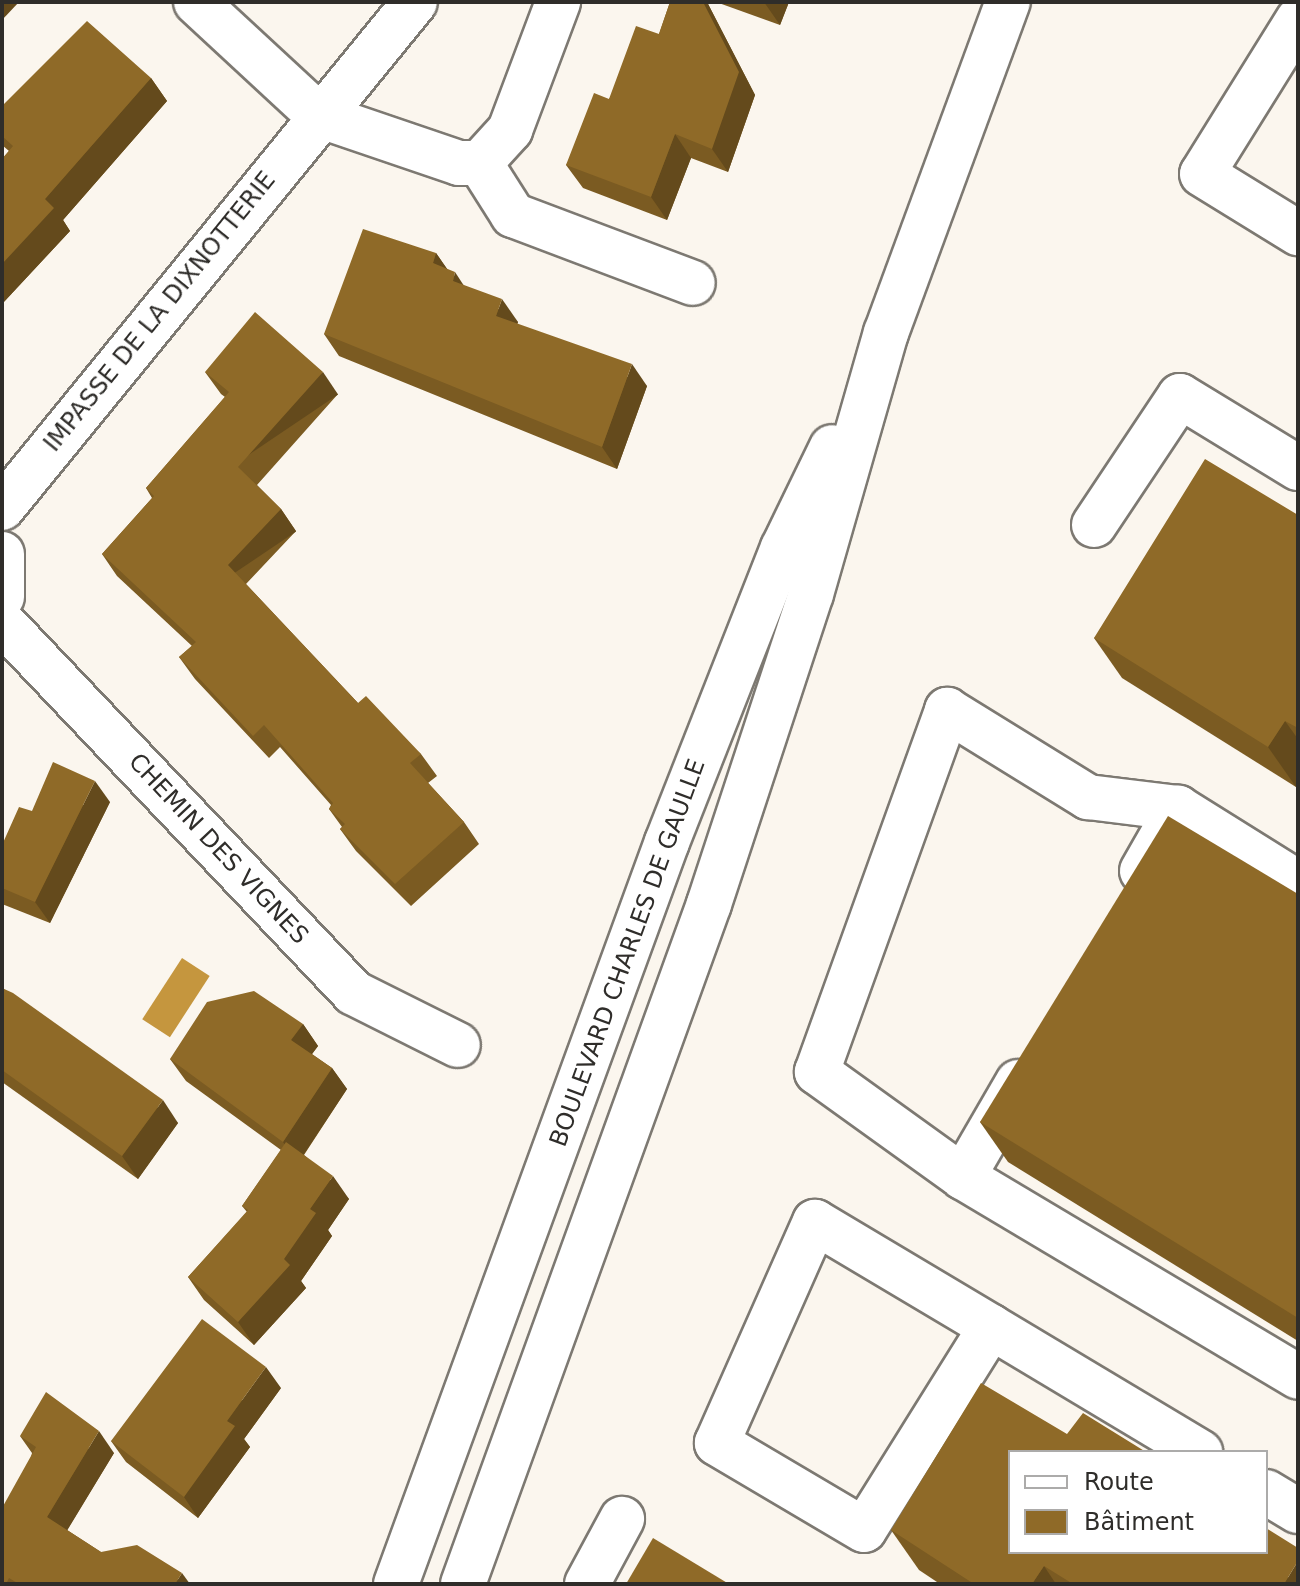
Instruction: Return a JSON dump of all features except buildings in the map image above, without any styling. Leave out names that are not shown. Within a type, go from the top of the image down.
[{"type":"street","points":[[196,2],[318,115],[459,163],[480,163],[510,130],[558,2]]},
{"type":"street","name":"IMPASSE DE LA DIXNOTTERIE","points":[[2,508],[318,115],[415,2]]},
{"type":"street","name":"BOULEVARD CHARLES DE GAULLE","points":[[463,1584],[709,904],[811,594],[886,333],[1008,2]]},
{"type":"street","points":[[1298,20],[1202,174],[1298,233]]},
{"type":"street","points":[[480,163],[513,215],[693,283]]},
{"type":"street","name":"BOULEVARD CHARLES DE GAULLE","points":[[396,1584],[667,842],[783,548],[886,333]]},
{"type":"street","points":[[1094,525],[1180,396],[1298,468]]},
{"type":"street","points":[[2,554],[2,597]]},
{"type":"street","name":"CHEMIN DES VIGNES","points":[[2,622],[354,993],[458,1045]]},
{"type":"street","points":[[1298,883],[1178,808],[1088,797],[947,710],[817,1072],[963,1177],[1298,1377]]},
{"type":"street","points":[[1122,904],[1178,808]]},
{"type":"street","points":[[963,1177],[1042,1040]]},
{"type":"street","points":[[991,1327],[864,1530],[717,1443],[815,1222],[991,1327],[1197,1450]]},
{"type":"street","points":[[1268,1493],[1298,1511]]},
{"type":"street","points":[[587,1584],[622,1519]]},
{"type":"shaded area","points":[[182,958],[210,976],[170,1037],[142,1019]]}]
